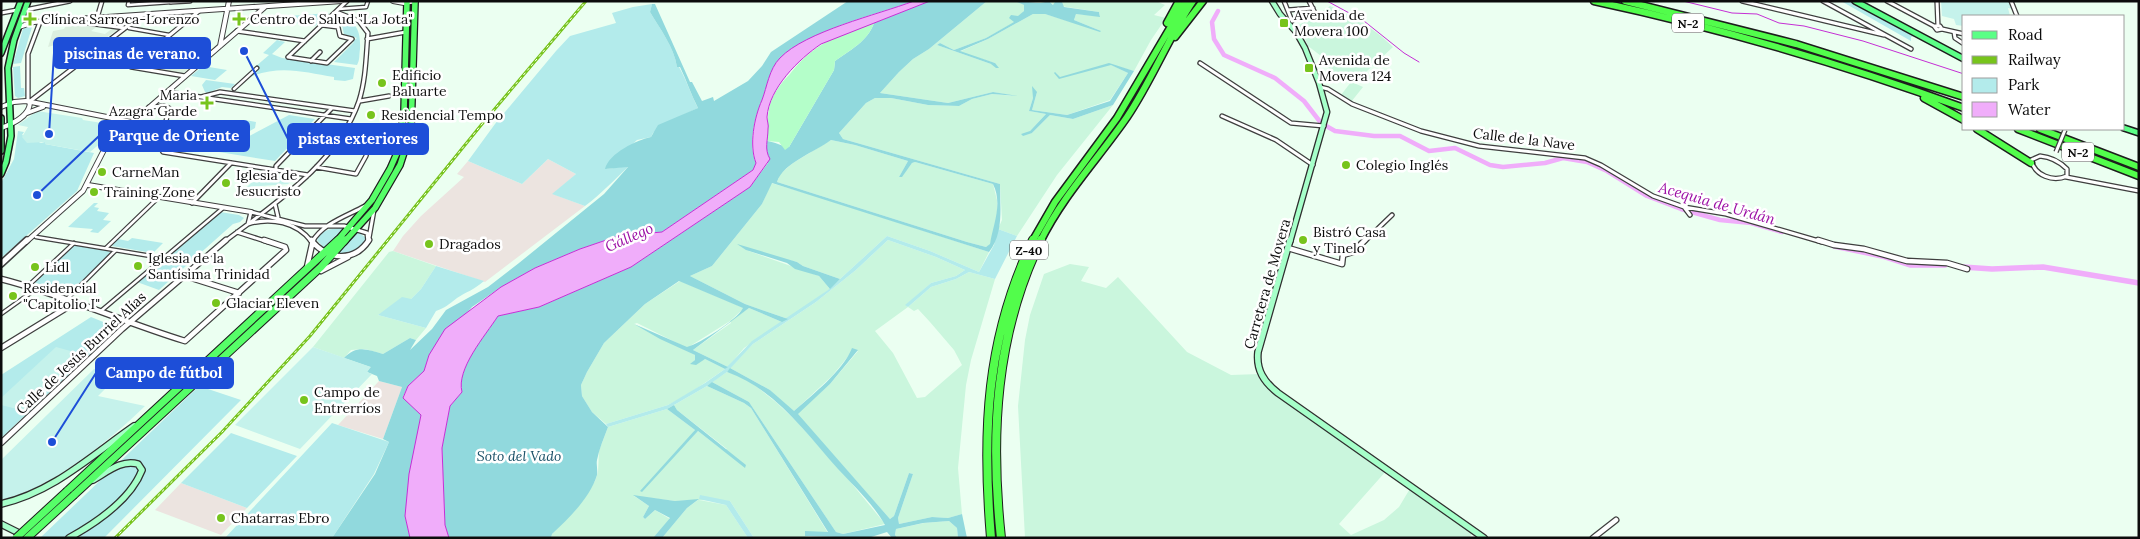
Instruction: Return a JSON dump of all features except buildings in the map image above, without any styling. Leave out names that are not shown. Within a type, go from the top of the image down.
[{"type":"highway","points":[[16,538],[70,493],[84,486],[306,276],[375,208],[400,165],[411,131],[415,1]]},
{"type":"highway","points":[[1155,51],[1179,1]]},
{"type":"highway","name":"Z-40","points":[[991,538],[986,485],[986,434],[989,392],[995,352],[1019,270],[1036,233],[1056,199],[1120,112],[1186,1]]},
{"type":"highway","name":"Z-40","points":[[1001,538],[996,486],[995,432],[998,391],[1004,352],[1015,308],[1036,252],[1063,202],[1126,117],[1156,66],[1175,28],[1193,1]]},
{"type":"highway","points":[[1156,66],[1161,63],[1180,30],[1203,1]]},
{"type":"highway","name":"N-2","points":[[1594,1],[1730,34],[1885,81],[1962,107]]},
{"type":"highway","name":"N-2","points":[[1625,1],[1720,24],[1851,61],[1962,97]]},
{"type":"highway","points":[[354,228],[390,169],[403,131],[407,2]]},
{"type":"highway","points":[[1885,81],[1934,102],[1962,119]]},
{"type":"highway","points":[[1979,130],[2031,163]]},
{"type":"highway","name":"N-2","points":[[2021,130],[2139,176]]},
{"type":"highway","name":"N-2","points":[[2043,130],[2139,167]]},
{"type":"highway","points":[[29,538],[70,493],[149,416],[306,276]]},
{"type":"main road","points":[[1,53],[21,1]]},
{"type":"main road","points":[[1,174],[10,153],[11,124],[8,67],[28,1]]},
{"type":"main road","points":[[1855,1],[1962,59]]},
{"type":"main road","name":"Carretera de Movera","points":[[1272,2],[1279,14],[1298,34],[1327,106],[1324,126],[1257,357],[1258,369],[1263,379],[1278,393],[1484,538]]},
{"type":"main road","points":[[1,118],[1,150]]},
{"type":"main road","points":[[2125,128],[2139,133]]},
{"type":"main road","points":[[1,504],[24,498],[48,486],[149,416]]},
{"type":"main road","points":[[69,538],[93,524],[121,497],[139,478],[142,472],[141,467],[135,462],[124,463],[84,486]]},
{"type":"main road","points":[[1,524],[29,538]]},
{"type":"street","points":[[25,10],[70,1]]},
{"type":"street","points":[[97,18],[102,1]]},
{"type":"street","points":[[129,1],[128,5],[190,1]]},
{"type":"street","points":[[220,46],[228,1]]},
{"type":"street","points":[[271,6],[274,1]]},
{"type":"street","points":[[20,23],[342,1]]},
{"type":"street","points":[[322,25],[339,27],[340,36],[353,39],[328,62],[288,57],[347,1]]},
{"type":"street","points":[[338,10],[366,7],[368,1]]},
{"type":"street","points":[[394,1],[415,1]]},
{"type":"street","points":[[1309,1],[1315,13]]},
{"type":"street","points":[[1742,1],[1870,30],[1911,48]]},
{"type":"street","points":[[1758,1],[1759,6]]},
{"type":"street","points":[[1774,1],[1774,8]]},
{"type":"street","points":[[1823,1],[1870,30]]},
{"type":"street","points":[[1887,1],[1936,26],[1937,30],[1942,29],[1962,34]]},
{"type":"street","points":[[1936,1],[1936,26]]},
{"type":"street","points":[[2011,1],[2017,15]]},
{"type":"street","points":[[1272,2],[1285,2],[1292,21]]},
{"type":"street","points":[[1,264],[88,186],[104,148],[265,7]]},
{"type":"street","points":[[1288,10],[1313,8]]},
{"type":"street","points":[[1,13],[17,10]]},
{"type":"street","points":[[338,10],[365,26],[367,39],[407,31]]},
{"type":"street","points":[[185,76],[132,68],[199,11]]},
{"type":"street","points":[[29,102],[142,15]]},
{"type":"street","points":[[14,18],[20,23],[34,22]]},
{"type":"street","points":[[85,18],[84,22],[87,23],[169,35]]},
{"type":"street","points":[[26,113],[30,107],[26,68],[28,52],[40,22]]},
{"type":"street","points":[[237,31],[305,41]]},
{"type":"street","points":[[1954,32],[1955,38],[1962,43]]},
{"type":"street","points":[[222,36],[229,38]]},
{"type":"street","name":"Calle de Jesús Burriel Alías","points":[[1,443],[182,276],[236,232],[275,204],[316,168],[341,136],[360,102],[364,90],[367,39]]},
{"type":"street","points":[[311,61],[320,52]]},
{"type":"street","points":[[1200,64],[1291,123],[1324,126]]},
{"type":"street","points":[[234,89],[257,68]]},
{"type":"street","name":"Calle de la Nave","points":[[1320,87],[1328,89],[1352,104],[1420,131],[1479,146],[1585,158],[1601,165],[1653,196],[1686,209],[1726,214],[1834,245],[1864,249],[1907,262],[1958,265],[1967,270]]},
{"type":"street","points":[[29,93],[36,93],[45,89]]},
{"type":"street","points":[[167,92],[351,119]]},
{"type":"street","points":[[201,97],[220,92],[355,111]]},
{"type":"street","points":[[215,99],[214,95],[220,92]]},
{"type":"street","points":[[360,102],[389,96]]},
{"type":"street","points":[[1,107],[9,104],[29,102],[132,122]]},
{"type":"street","points":[[279,109],[286,102]]},
{"type":"street","points":[[149,108],[164,106],[169,108],[160,147],[163,152],[308,175]]},
{"type":"street","points":[[2,128],[26,113],[39,108],[52,107]]},
{"type":"street","points":[[276,170],[276,166],[332,108]]},
{"type":"street","points":[[1222,116],[1276,140],[1313,165]]},
{"type":"street","points":[[316,168],[356,174],[366,156],[373,126]]},
{"type":"street","points":[[2045,157],[2056,152],[2066,130]]},
{"type":"street","points":[[341,136],[370,138]]},
{"type":"street","points":[[2056,152],[2059,162]]},
{"type":"street","points":[[2082,179],[2059,162],[2045,157],[2036,157],[2031,163],[2037,171],[2045,176],[2082,179],[2139,191]]},
{"type":"street","points":[[192,203],[231,163]]},
{"type":"street","points":[[2066,177],[2068,174],[2067,169]]},
{"type":"street","points":[[88,186],[262,214],[305,226],[354,228],[365,232],[369,238]]},
{"type":"street","points":[[106,249],[159,198]]},
{"type":"street","points":[[275,204],[276,212],[280,218]]},
{"type":"street","points":[[306,276],[312,242],[319,232],[369,204]]},
{"type":"street","points":[[101,311],[223,208]]},
{"type":"street","points":[[306,276],[352,256],[364,248],[369,238],[375,208]]},
{"type":"street","points":[[1686,209],[1690,215]]},
{"type":"street","points":[[251,212],[248,224],[271,220],[297,228],[329,254],[352,256]]},
{"type":"street","points":[[1288,248],[1342,264],[1343,255],[1353,252],[1392,215]]},
{"type":"street","points":[[1,279],[37,288],[129,323],[182,341],[187,340],[286,250],[285,247],[236,232]]},
{"type":"street","points":[[36,237],[163,258]]},
{"type":"street","points":[[28,286],[74,244]]},
{"type":"street","points":[[67,299],[116,250]]},
{"type":"street","points":[[182,276],[239,294]]},
{"type":"street","points":[[1,314],[37,288]]},
{"type":"street","points":[[1,348],[76,302]]},
{"type":"street","points":[[1593,538],[1616,520]]},
{"type":"shaded area","points":[[987,1],[1018,2],[1024,5],[1024,11],[1015,22],[986,38],[954,50],[940,43],[937,45],[991,64],[995,63],[959,52],[988,39],[1033,14],[1045,14],[1101,31],[1074,20],[1076,14],[1100,16],[1099,12],[1054,5],[1049,1],[1156,1],[1165,5],[1154,15],[1166,18],[1134,71],[1112,65],[1128,73],[1110,100],[1067,115],[1032,110],[1037,92],[1033,98],[1029,111],[1046,114],[1030,131],[1032,133],[1050,115],[1073,119],[1113,105],[1057,175],[1017,236],[998,229],[1002,220],[1000,184],[843,139],[839,133],[866,103],[875,98],[891,98],[928,105],[959,106],[972,99],[992,94],[1015,96],[993,92],[948,103],[880,93],[913,59],[929,49]]},
{"type":"shaded area","points":[[1029,1],[1049,1],[1042,3]]},
{"type":"shaded area","points":[[1941,1],[2010,1],[2012,9],[2008,8],[2010,15],[1962,15],[1962,26],[1956,25],[1954,19],[1942,16]]},
{"type":"shaded area","points":[[1330,6],[1361,21],[1393,47],[1354,83],[1363,87],[1351,102],[1341,95],[1351,82],[1331,74],[1325,59],[1308,46],[1299,25],[1306,21],[1303,14],[1318,14]]},
{"type":"shaded area","points":[[68,23],[98,26],[91,31],[105,34],[113,28],[118,29],[72,64],[53,61],[57,57],[58,44],[48,47],[53,31],[64,29]]},
{"type":"shaded area","points":[[168,52],[203,57],[182,74],[148,69]]},
{"type":"shaded area","points":[[37,111],[121,126],[90,152],[45,144],[45,142],[27,143],[22,137],[28,127],[18,125]]},
{"type":"shaded area","points":[[831,140],[908,161],[899,177],[915,162],[993,184],[997,200],[997,217],[990,245],[986,247],[967,242],[777,182],[780,174],[793,163]]},
{"type":"shaded area","points":[[548,159],[576,174],[553,194],[585,206],[485,282],[393,251],[403,236],[421,216],[464,177],[457,174],[468,161],[522,184]]},
{"type":"shaded area","points":[[261,173],[295,178],[288,184],[247,187]]},
{"type":"shaded area","points":[[771,183],[989,252],[979,272],[930,251],[887,236],[840,279],[803,266],[797,262],[746,250],[819,276],[830,289],[788,319],[745,304],[690,276],[712,266],[762,204]]},
{"type":"shaded area","points":[[888,240],[936,257],[965,270],[956,276],[931,283],[906,305],[908,307],[931,287],[956,279],[969,272],[995,279],[971,360],[966,385],[958,468],[962,514],[948,518],[932,517],[899,524],[898,518],[913,474],[909,473],[894,516],[890,519],[797,414],[830,384],[858,351],[852,349],[832,376],[793,412],[770,390],[730,368],[753,344],[816,302],[856,270]],"holes":[[[908,307],[914,311],[918,309],[930,322],[954,350],[962,365],[925,397],[917,398],[893,353],[875,331]]]},
{"type":"shaded area","points":[[393,251],[436,266],[421,289],[411,299],[378,315],[426,328],[416,340],[410,338],[383,354],[365,349],[351,350],[344,358],[313,347],[389,252]]},
{"type":"shaded area","points":[[1070,264],[1089,267],[1081,281],[1106,288],[1118,277],[1187,352],[1231,375],[1260,374],[1263,379],[1387,470],[1339,524],[1351,535],[1384,520],[1399,507],[1411,487],[1474,531],[1469,538],[1025,538],[1018,406],[1025,340],[1030,315],[1044,274]]},
{"type":"shaded area","points":[[680,281],[744,308],[730,321],[687,348],[637,323],[634,324],[695,355],[695,360],[691,364],[705,359],[725,369],[687,395],[668,405],[606,424],[592,412],[582,396],[581,385],[587,372],[604,343],[645,304]]},
{"type":"shaded area","points":[[749,308],[782,322],[744,348],[728,367],[693,350],[731,323],[730,321]]},
{"type":"shaded area","points":[[56,347],[85,355],[25,411],[1,405],[1,398]]},
{"type":"shaded area","name":"Campo de Entrerríos","points":[[313,347],[371,367],[367,372],[372,374],[300,449],[235,425]]},
{"type":"shaded area","points":[[94,369],[110,374],[97,387],[105,389],[98,396],[145,406],[97,448],[59,475],[40,486],[1,500],[1,460]]},
{"type":"shaded area","points":[[727,372],[746,378],[797,422],[885,524],[843,534],[836,532],[749,402],[712,382]]},
{"type":"shaded area","points":[[379,381],[402,387],[383,439],[338,425]]},
{"type":"shaded area","points":[[707,386],[751,408],[828,533],[805,536],[812,538],[754,538],[730,501],[699,500],[726,505],[748,538],[662,538],[687,508],[698,500],[675,501],[634,496],[649,506],[643,517],[645,519],[655,510],[670,519],[653,538],[551,538],[552,534],[577,508],[595,481],[598,472],[599,451],[608,427],[667,409],[695,430],[683,447],[698,431],[721,449],[727,449],[677,410],[674,405]]},
{"type":"shaded area","points":[[181,483],[247,508],[221,535],[155,510]]},
{"type":"shaded area","points":[[949,521],[957,528],[958,538],[897,538],[895,536],[896,529],[924,523]]},
{"type":"green space","points":[[848,1],[914,1],[835,27],[814,36],[796,46],[781,58],[770,74],[754,123],[752,148],[756,163],[753,170],[662,232],[618,236],[580,249],[535,268],[501,287],[472,307],[429,355],[424,371],[408,386],[403,397],[421,415],[405,516],[410,538],[332,538],[375,474],[389,442],[383,439],[402,387],[379,381],[377,376],[367,372],[370,367],[344,358],[353,351],[362,349],[383,354],[410,338],[416,340],[410,350],[432,329],[446,310],[488,287],[604,194],[628,167],[605,169],[612,158],[631,144],[651,137],[658,125],[698,108],[680,67],[677,67],[670,45],[650,12],[652,4],[655,4],[690,82],[692,82],[702,101],[713,97],[714,101],[748,81],[762,66],[771,52]]},
{"type":"green space","name":"Soto del Vado","points":[[930,1],[987,1],[929,49],[913,59],[880,93],[948,103],[993,92],[1018,96],[992,94],[972,99],[959,106],[928,105],[891,98],[875,98],[866,103],[839,133],[843,139],[1000,184],[999,228],[994,245],[989,252],[772,183],[762,204],[712,266],[690,276],[745,304],[788,319],[782,322],[749,308],[693,350],[728,367],[725,369],[705,359],[696,365],[690,364],[695,360],[695,355],[660,339],[634,324],[687,347],[701,341],[734,319],[743,308],[679,281],[645,304],[604,343],[587,372],[581,385],[582,396],[592,412],[608,427],[598,456],[597,475],[594,483],[578,507],[552,534],[551,538],[449,538],[445,525],[442,448],[450,406],[462,392],[461,383],[467,363],[498,316],[539,307],[631,267],[750,187],[768,163],[767,141],[789,147],[834,70],[835,61],[863,40],[874,23]],"holes":[[[831,140],[908,161],[899,177],[902,177],[912,163],[915,162],[993,184],[996,192],[997,207],[990,244],[986,247],[967,242],[777,182],[780,175],[786,169]]]},
{"type":"green space","points":[[1015,1],[1041,3],[1049,1],[1053,5],[1055,2],[1062,2],[1064,7],[1099,12],[1100,17],[1076,14],[1074,20],[1101,31],[1045,14],[1033,14],[988,39],[960,51],[995,63],[999,68],[937,45],[940,43],[954,50],[986,38],[1014,22],[1009,18],[1011,15],[1018,16],[1024,11],[1024,5]]},
{"type":"green space","points":[[1841,1],[1852,1],[1915,36],[1911,37],[1911,41]]},
{"type":"green space","points":[[652,4],[650,12],[670,45],[677,67],[682,72],[698,108],[653,133],[651,137],[637,140],[606,169],[629,166],[597,197],[585,206],[552,194],[576,174],[548,159],[522,184],[468,161],[495,124],[570,36],[616,23],[612,13]]},
{"type":"green space","points":[[329,13],[315,26],[262,18]]},
{"type":"green space","points":[[335,18],[352,23],[358,31],[360,49],[357,65],[334,62],[357,38],[344,34],[342,25],[329,23]]},
{"type":"green space","points":[[27,26],[32,27],[21,63],[13,64],[23,29]]},
{"type":"green space","points":[[277,40],[285,42],[272,54],[282,58],[355,68],[353,79],[345,81],[334,80],[334,77],[291,70],[270,71],[248,78],[259,68],[255,67],[269,55],[263,53]]},
{"type":"green space","points":[[1109,63],[1134,71],[1113,105],[1073,119],[1050,115],[1032,133],[1023,136],[1021,134],[1030,131],[1046,114],[1029,111],[1033,98],[1032,86],[1037,92],[1032,110],[1067,115],[1110,101],[1128,73],[1111,65],[1059,79],[1054,73],[1060,77]]},
{"type":"green space","points":[[20,66],[21,88],[24,88],[25,96],[18,98],[15,96],[13,67]]},
{"type":"green space","points":[[203,66],[227,70],[215,80],[191,76]]},
{"type":"green space","points":[[206,80],[235,84],[231,88],[222,87],[207,93],[202,85]]},
{"type":"green space","points":[[289,115],[315,119],[275,161],[219,152]]},
{"type":"green space","points":[[245,120],[256,122],[255,128],[243,135],[232,133],[234,126]]},
{"type":"green space","points":[[18,131],[24,132],[22,135],[41,143],[45,142],[45,144],[94,153],[77,191],[1,258],[1,183],[14,159]]},
{"type":"green space","points":[[94,203],[98,203],[94,207],[99,208],[97,211],[109,213],[103,220],[111,221],[98,233],[90,232],[93,229],[68,227]]},
{"type":"green space","points":[[220,212],[239,215],[244,218],[240,222],[233,224],[159,290],[137,282]]},
{"type":"green space","points":[[345,228],[325,249],[317,240],[323,232]]},
{"type":"green space","points":[[998,229],[1017,236],[995,279],[969,272],[956,279],[931,287],[908,307],[905,305],[931,283],[956,276],[965,270],[936,257],[888,240],[856,270],[816,302],[753,344],[727,372],[707,386],[667,409],[608,427],[606,424],[668,405],[705,383],[725,369],[752,341],[828,290],[887,236],[930,251],[979,272],[994,245]]},
{"type":"green space","points":[[358,232],[366,238],[364,243],[351,253],[337,254]]},
{"type":"green space","points":[[132,238],[163,243],[153,253],[112,246],[118,239],[128,241]]},
{"type":"green space","points":[[737,244],[797,262],[803,266],[840,279],[830,289],[819,276],[795,269],[787,263],[746,250]]},
{"type":"green space","points":[[74,245],[113,252],[68,295],[34,282]]},
{"type":"green space","points":[[436,266],[484,281],[436,311],[426,328],[378,315],[402,297],[411,299],[421,289]]},
{"type":"green space","points":[[91,317],[118,328],[1,438],[1,375]]},
{"type":"green space","points":[[852,348],[858,350],[830,384],[798,414],[890,519],[894,516],[909,473],[913,474],[898,518],[899,524],[932,517],[948,518],[962,514],[967,538],[958,538],[957,528],[949,521],[923,523],[896,529],[895,535],[897,538],[892,538],[887,532],[868,538],[805,536],[805,531],[828,532],[751,408],[707,386],[712,382],[749,402],[836,532],[843,534],[885,525],[863,496],[775,400],[760,389],[727,372],[730,368],[770,390],[794,411],[834,374],[848,357]]},
{"type":"green space","points":[[199,386],[241,400],[104,538],[40,538]]},
{"type":"green space","points":[[674,405],[677,410],[746,465],[745,468],[698,431],[642,492],[640,491],[695,430],[667,409]]},
{"type":"green space","points":[[332,423],[389,442],[374,474],[332,538],[225,538]]},
{"type":"green space","points":[[231,433],[297,456],[247,508],[181,483]]},
{"type":"green space","points":[[633,495],[675,501],[699,499],[687,508],[662,538],[653,538],[670,518],[655,510],[645,519],[643,517],[649,506]]},
{"type":"green space","points":[[700,495],[730,501],[754,538],[748,538],[726,505],[699,499]]},
{"type":"sand","points":[[874,23],[863,40],[835,61],[834,70],[789,147],[785,150],[779,142],[767,141],[768,114],[772,99],[799,63],[808,54],[828,41],[849,31]]},
{"type":"water","name":"Gállego","points":[[914,1],[930,1],[821,44],[786,75],[773,95],[769,106],[767,148],[770,159],[750,187],[631,267],[539,307],[498,316],[467,363],[461,383],[462,392],[450,406],[442,448],[445,525],[449,538],[410,538],[405,516],[409,474],[421,415],[403,398],[408,386],[424,371],[429,355],[445,329],[501,287],[535,268],[580,249],[618,236],[662,232],[753,170],[756,163],[753,148],[753,132],[757,115],[776,62],[792,48],[824,32]]},
{"type":"waterway","points":[[1327,1],[1364,21],[1404,53],[1419,62]]},
{"type":"waterway","points":[[1683,1],[1732,13],[1757,14],[1779,23],[1804,26],[1863,41],[1962,73]]},
{"type":"waterway","name":"Acequia de Urdán","points":[[1218,11],[1212,22],[1214,39],[1224,55],[1275,78],[1304,101],[1321,123],[1335,131],[1374,136],[1400,136],[1429,151],[1455,148],[1490,165],[1503,167],[1545,163],[1563,158],[1587,162],[1607,171],[1647,196],[1681,209],[1720,220],[1751,223],[1782,232]]},
{"type":"waterway","name":"Acequia de Urdán","points":[[1834,246],[1882,256],[1910,265],[1945,265]]},
{"type":"waterway","name":"Acequia de Urdán","points":[[1963,267],[1992,269],[2043,267],[2139,283]]},
{"type":"railway","points":[[115,538],[222,432],[310,336],[482,124],[586,1]]},
{"type":"place","name":"Clínica Sarroca-Lorenzo","points":[[30,19]]},
{"type":"place","name":"Centro de Salud \"La Jota\"","points":[[239,19]]},
{"type":"place","name":"Avenida de Movera 100","points":[[1284,23]]},
{"type":"place","name":"pistas exteriores","points":[[244,51]]},
{"type":"place","name":"Avenida de Movera 124","points":[[1309,68]]},
{"type":"place","name":"Edificio Baluarte","points":[[382,83]]},
{"type":"place","name":"Maria Azagra Garde","points":[[207,103]]},
{"type":"place","name":"Residencial Tempo","points":[[371,115]]},
{"type":"place","name":"piscinas de verano.","points":[[49,134]]},
{"type":"place","name":"Colegio Inglés","points":[[1346,165]]},
{"type":"place","name":"CarneMan","points":[[102,172]]},
{"type":"place","name":"Iglesia de Jesucristo","points":[[226,183]]},
{"type":"place","name":"Training Zone","points":[[94,192]]},
{"type":"place","name":"Parque de Oriente","points":[[37,195]]},
{"type":"place","name":"Bistró Casa y Tinelo","points":[[1303,240]]},
{"type":"place","name":"Dragados","points":[[429,244]]},
{"type":"place","name":"Iglesia de la Santísima Trinidad","points":[[138,266]]},
{"type":"place","name":"Lidl","points":[[35,267]]},
{"type":"place","name":"Residencial \"Capitolio I\"","points":[[13,296]]},
{"type":"place","name":"Glaciar Eleven","points":[[216,303]]},
{"type":"place","name":"Campo de Entrerríos","points":[[304,400]]},
{"type":"place","name":"Campo de fútbol","points":[[52,442]]},
{"type":"place","name":"Chatarras Ebro","points":[[221,518]]}]
